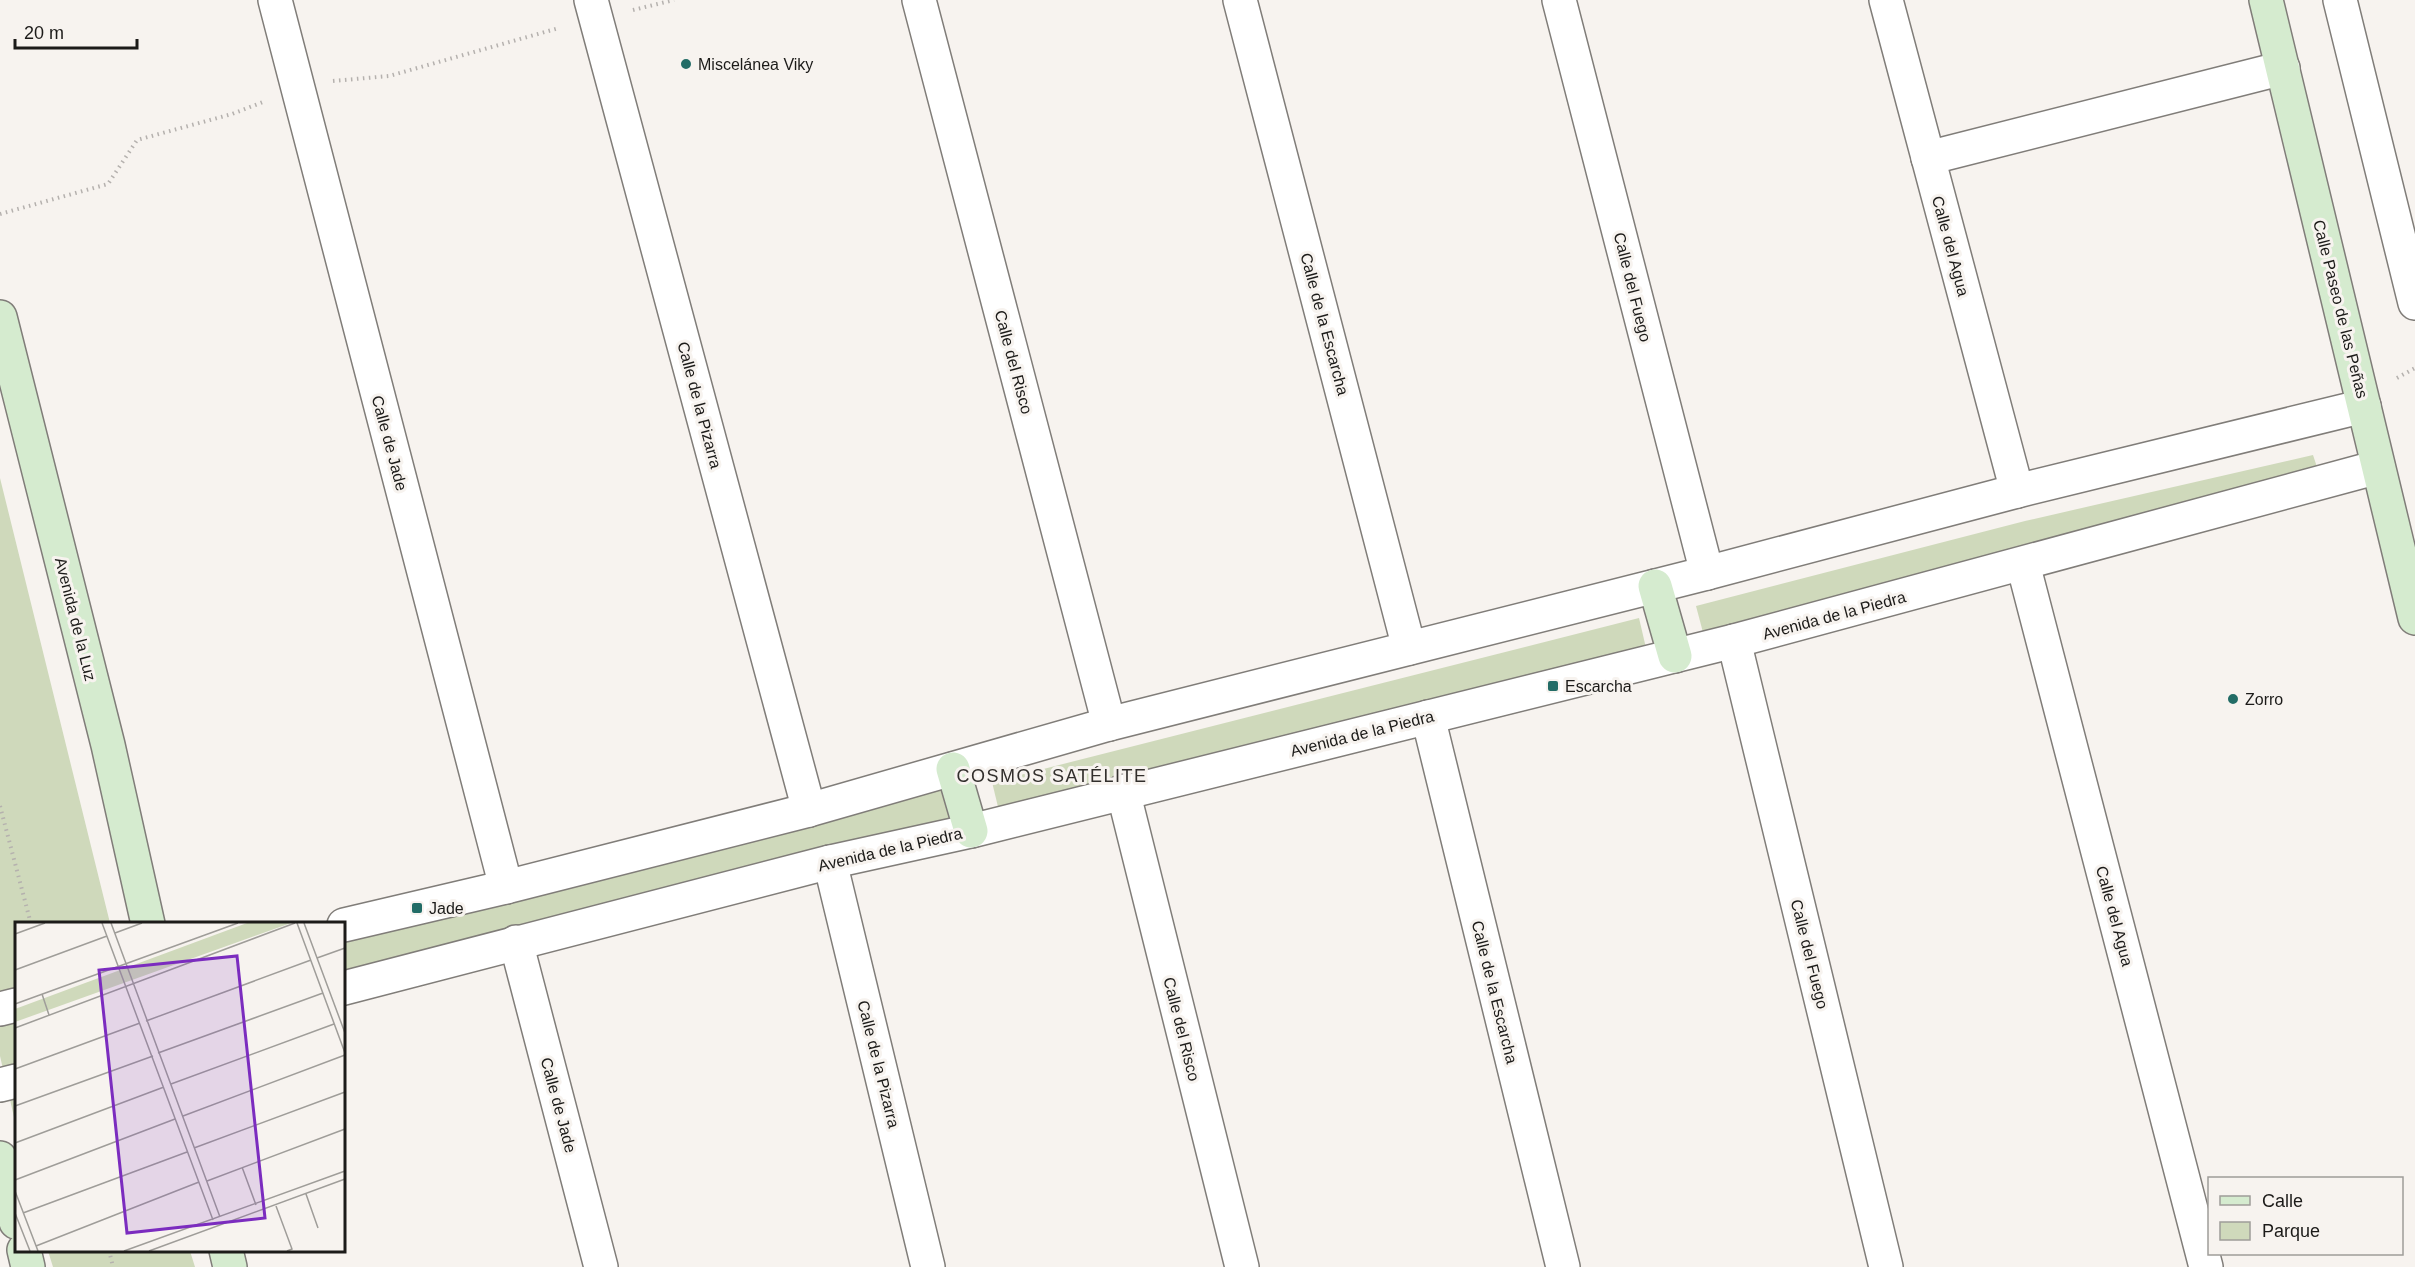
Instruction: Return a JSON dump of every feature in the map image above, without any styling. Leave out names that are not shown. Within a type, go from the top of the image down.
[{"type":"street","name":"Calle de Jade","points":[[275,0],[506,887]]},
{"type":"street","name":"Calle de la Pizarra","points":[[591,0],[809,810]]},
{"type":"street","name":"Calle del Risco","points":[[919,0],[1109,724]]},
{"type":"street","name":"Calle de la Escarcha","points":[[1240,0],[1409,648]]},
{"type":"street","name":"Calle del Fuego","points":[[1559,0],[1707,573]]},
{"type":"street","name":"Calle del Agua","points":[[1886,0],[2017,491]]},
{"type":"street","name":"Calle Paseo de las Peñas","points":[[2266,0],[2415,618]]},
{"type":"street","points":[[2340,0],[2415,303]]},
{"type":"street","points":[[1928,158],[2283,68]]},
{"type":"street","name":"Avenida de la Luz","points":[[0,317],[108,746],[148,922]]},
{"type":"street","points":[[345,925],[506,887],[809,810],[1109,724],[1707,573],[2017,491],[2364,406]]},
{"type":"street","name":"Avenida de la Piedra","points":[[345,988],[830,862],[971,831],[1123,791],[1734,641],[2378,467]]},
{"type":"street","name":"Calle del Agua","points":[[2024,564],[2206,1267]]},
{"type":"street","points":[[1656,586],[1675,656]]},
{"type":"street","name":"Calle del Fuego","points":[[1734,641],[1886,1267]]},
{"type":"street","name":"Calle de la Escarcha","points":[[1428,717],[1563,1267]]},
{"type":"street","points":[[953,769],[971,831]]},
{"type":"street","name":"Calle del Risco","points":[[1123,791],[1242,1267]]},
{"type":"street","name":"Calle de la Pizarra","points":[[830,862],[928,1267]]},
{"type":"street","name":"Calle de Jade","points":[[516,942],[601,1267]]},
{"type":"street","points":[[0,1009],[15,1005]]},
{"type":"street","points":[[0,1085],[15,1081]]},
{"type":"street","points":[[0,1158],[15,1218]]},
{"type":"street","points":[[24,1252],[28,1267]]},
{"type":"street","points":[[226,1252],[230,1267]]},
{"type":"path","points":[[662,3],[674,0]]},
{"type":"path","points":[[332,81],[389,76],[550,31]]},
{"type":"path","points":[[0,214],[108,184],[137,140],[232,114]]},
{"type":"path","points":[[0,806],[30,922]]},
{"type":"path","points":[[109,1252],[113,1267]]},
{"type":"green space","points":[[2313,455],[2319,473],[1705,640],[1696,606],[2025,521]]},
{"type":"green space","points":[[0,478],[110,922],[15,922],[15,1122],[0,1056]]},
{"type":"green space","points":[[1639,618],[1646,648],[999,811],[992,782]]},
{"type":"green space","points":[[953,780],[966,827],[345,984],[345,933]]},
{"type":"green space","points":[[48,1252],[190,1252],[195,1267],[53,1267]]},
{"type":"place","name":"Miscelánea Viky","points":[[686,64]]},
{"type":"place","name":"Escarcha","points":[[1553,686]]},
{"type":"place","name":"Zorro","points":[[2233,699]]},
{"type":"place","name":"Jade","points":[[417,908]]},
{"type":"district","name":"COSMOS SATÉLITE","points":[[1052,776]]}]
